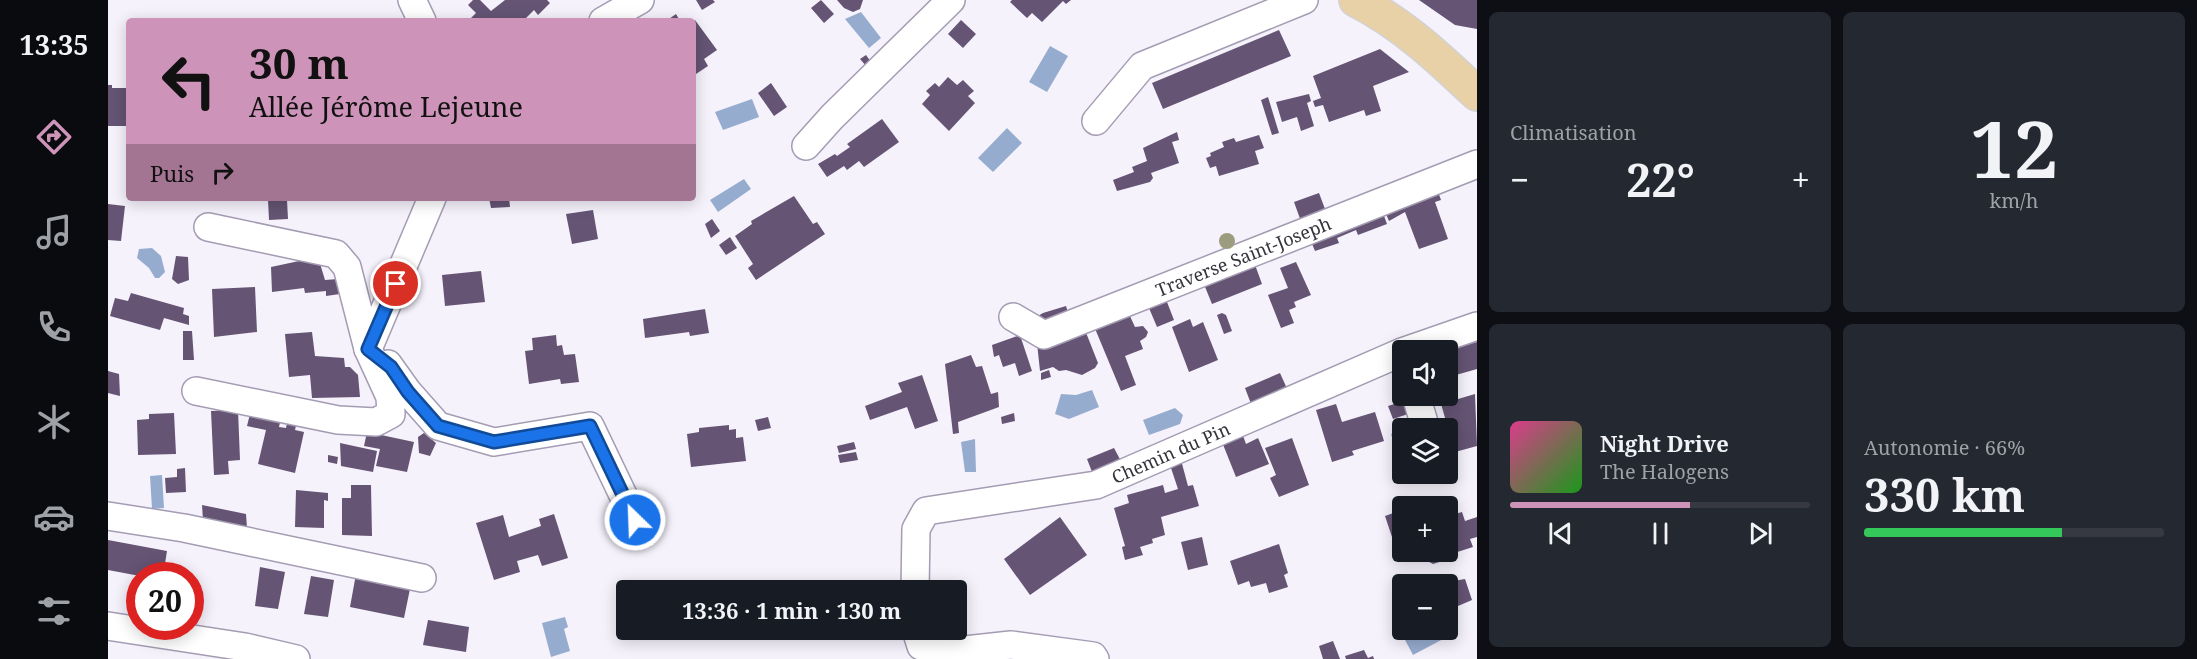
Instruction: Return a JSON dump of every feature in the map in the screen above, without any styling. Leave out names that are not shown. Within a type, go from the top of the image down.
[{"type":"main road","points":[[1362,2],[1395,22],[1419,41],[1477,94]]},
{"type":"street","points":[[806,146],[832,117],[951,0]]},
{"type":"street","points":[[1096,121],[1142,66],[1304,0]]},
{"type":"street","name":"Traverse Saint-Joseph","points":[[1013,317],[1044,335],[1477,164]]},
{"type":"street","points":[[368,349],[431,201]]},
{"type":"street","points":[[195,391],[338,420],[376,422],[391,414],[390,397],[368,349],[347,267],[336,254],[208,227]]},
{"type":"street","name":"Chemin du Pin","points":[[1437,340],[1477,326]]},
{"type":"street","points":[[368,349],[391,367],[408,392],[438,426],[494,442],[590,426],[635,520]]},
{"type":"street","name":"Chemin du Pin","points":[[915,580],[915,529],[926,511],[1096,485],[1392,357]]},
{"type":"street","points":[[108,516],[184,528],[422,578]]},
{"type":"street","points":[[108,626],[245,647],[296,659]]},
{"type":"street","points":[[919,640],[921,646],[937,653],[1011,645],[1093,656],[1095,659]]},
{"type":"water","points":[[861,12],[881,38],[869,48],[845,19]]},
{"type":"water","points":[[1050,46],[1068,56],[1047,92],[1029,82]]},
{"type":"water","points":[[752,99],[759,117],[723,130],[715,112]]},
{"type":"water","points":[[1007,128],[1022,143],[993,172],[978,158]]},
{"type":"water","points":[[744,179],[751,189],[718,212],[710,200]]},
{"type":"water","points":[[152,248],[161,256],[165,272],[159,278],[155,278],[149,268],[137,258],[139,249]]},
{"type":"water","points":[[1092,390],[1099,407],[1069,419],[1055,414],[1061,394],[1076,395]]},
{"type":"water","points":[[1175,408],[1183,415],[1180,424],[1149,435],[1143,420]]},
{"type":"water","points":[[975,439],[976,472],[965,472],[961,442]]},
{"type":"water","points":[[162,475],[164,508],[152,509],[150,476]]},
{"type":"water","points":[[565,617],[568,627],[564,629],[570,651],[551,657],[542,623]]},
{"type":"water","points":[[1405,640],[1441,640],[1413,655]]},
{"type":"building","points":[[473,0],[480,0],[491,11],[505,0],[547,0],[550,3],[538,15],[534,10],[526,18],[471,18],[476,13],[468,5]]},
{"type":"building","points":[[696,0],[713,0],[715,2],[702,10]]},
{"type":"building","points":[[821,0],[834,14],[824,23],[811,8]]},
{"type":"building","points":[[837,0],[863,0],[860,9],[853,12],[844,8]]},
{"type":"building","points":[[1012,0],[1071,0],[1066,4],[1063,1],[1042,22],[1032,13],[1027,18],[1010,2]]},
{"type":"building","points":[[1419,0],[1477,0],[1477,29],[1455,25]]},
{"type":"building","points":[[961,20],[976,34],[963,48],[948,34]]},
{"type":"building","points":[[696,21],[717,50],[704,59],[708,66],[696,74]]},
{"type":"building","points":[[1279,30],[1291,56],[1163,109],[1152,83]]},
{"type":"building","points":[[1380,49],[1409,72],[1373,86],[1381,111],[1366,116],[1364,110],[1329,122],[1323,105],[1315,107],[1313,101],[1321,98],[1313,76]]},
{"type":"building","points":[[866,55],[871,62],[867,67],[860,59]]},
{"type":"building","points":[[948,77],[957,85],[963,80],[974,91],[968,96],[975,103],[949,131],[922,104],[930,95],[926,91],[935,83],[939,87]]},
{"type":"building","points":[[771,83],[787,107],[774,116],[758,93]]},
{"type":"building","points":[[108,85],[112,85],[112,88],[126,88],[126,126],[108,126]]},
{"type":"building","points":[[1309,94],[1311,101],[1307,103],[1314,126],[1301,131],[1297,117],[1282,122],[1276,102]]},
{"type":"building","points":[[1268,97],[1279,133],[1272,135],[1261,100]]},
{"type":"building","points":[[882,119],[899,142],[864,167],[859,161],[847,170],[844,166],[827,177],[818,164],[835,154],[837,156],[850,147],[847,144]]},
{"type":"building","points":[[1177,132],[1179,140],[1172,142],[1179,163],[1151,173],[1153,178],[1150,182],[1117,191],[1113,180],[1134,172],[1132,167],[1147,161],[1143,148]]},
{"type":"building","points":[[1259,135],[1264,148],[1255,151],[1259,164],[1219,176],[1216,166],[1210,168],[1206,158],[1211,156],[1210,153],[1224,147],[1222,142],[1234,138],[1236,142]]},
{"type":"building","points":[[1436,186],[1441,200],[1435,202],[1448,239],[1419,249],[1405,212],[1389,221],[1383,207]]},
{"type":"building","points":[[1319,193],[1325,209],[1324,219],[1303,227],[1294,202]]},
{"type":"building","points":[[794,196],[813,224],[817,222],[825,234],[756,280],[748,268],[753,264],[735,236],[752,224],[751,221]]},
{"type":"building","points":[[268,201],[287,201],[288,219],[269,220]]},
{"type":"building","points":[[490,201],[509,201],[510,207],[491,208]]},
{"type":"building","points":[[108,204],[125,206],[121,241],[108,240]]},
{"type":"building","points":[[1381,208],[1387,224],[1358,235],[1356,230],[1337,238],[1339,243],[1315,251],[1310,239]]},
{"type":"building","points":[[593,210],[598,239],[572,244],[566,214]]},
{"type":"building","points":[[712,219],[720,231],[711,238],[705,224]]},
{"type":"building","points":[[730,237],[737,248],[726,255],[719,245]]},
{"type":"building","points":[[176,256],[188,257],[189,280],[178,284],[172,279]]},
{"type":"building","points":[[318,257],[325,280],[338,279],[340,294],[326,296],[326,291],[305,293],[304,288],[272,292],[271,267]]},
{"type":"building","points":[[1254,262],[1262,284],[1212,304],[1201,277]]},
{"type":"building","points":[[1296,262],[1311,295],[1294,302],[1296,307],[1289,310],[1294,323],[1281,328],[1268,295],[1288,288],[1280,268]]},
{"type":"building","points":[[481,271],[485,302],[445,306],[442,275]]},
{"type":"building","points":[[255,287],[257,332],[214,337],[212,289]]},
{"type":"building","points":[[131,293],[184,308],[183,314],[189,316],[189,325],[164,318],[160,330],[110,316],[115,298],[128,301]]},
{"type":"building","points":[[1167,302],[1174,320],[1157,327],[1149,308]]},
{"type":"building","points":[[1066,306],[1069,316],[1037,329],[1033,319],[1043,313]]},
{"type":"building","points":[[705,309],[709,333],[690,336],[689,332],[645,338],[643,319]]},
{"type":"building","points":[[1222,313],[1226,315],[1232,331],[1224,334],[1217,315]]},
{"type":"building","points":[[1129,314],[1135,327],[1143,326],[1148,332],[1146,337],[1140,341],[1143,349],[1125,356],[1136,385],[1121,391],[1091,319]]},
{"type":"building","points":[[1190,319],[1193,327],[1203,322],[1218,360],[1189,372],[1172,327]]},
{"type":"building","points":[[1083,325],[1098,363],[1095,368],[1082,375],[1066,370],[1059,371],[1053,367],[1040,371],[1037,343]]},
{"type":"building","points":[[183,331],[192,331],[194,360],[183,360]]},
{"type":"building","points":[[312,332],[315,356],[344,358],[345,367],[350,367],[358,375],[360,397],[312,398],[310,375],[289,377],[285,334]]},
{"type":"building","points":[[556,335],[557,346],[562,345],[564,355],[575,354],[579,382],[561,384],[560,379],[529,384],[525,351],[533,350],[532,338]]},
{"type":"building","points":[[1020,335],[1032,371],[1019,376],[1015,363],[1003,367],[999,355],[994,357],[992,345]]},
{"type":"building","points":[[1477,342],[1477,369],[1458,374],[1458,347]]},
{"type":"building","points":[[971,355],[976,367],[982,366],[991,394],[998,392],[999,407],[958,422],[959,433],[953,434],[945,364]]},
{"type":"building","points":[[1049,370],[1051,377],[1041,380],[1041,373]]},
{"type":"building","points":[[108,371],[119,374],[120,396],[108,393]]},
{"type":"building","points":[[1280,373],[1289,393],[1253,409],[1245,388]]},
{"type":"building","points":[[922,375],[938,421],[915,429],[907,407],[870,420],[865,406],[902,392],[898,383]]},
{"type":"building","points":[[1475,394],[1477,446],[1458,451],[1458,418],[1445,418],[1442,406],[1458,406],[1458,399]]},
{"type":"building","points":[[1336,404],[1342,422],[1375,412],[1384,441],[1352,451],[1354,455],[1332,462],[1316,410]]},
{"type":"building","points":[[252,406],[282,413],[279,427],[286,428],[289,415],[298,417],[295,430],[304,432],[295,473],[258,464],[266,430],[247,426]]},
{"type":"building","points":[[1388,406],[1412,406],[1414,412],[1393,418]]},
{"type":"building","points":[[238,410],[240,460],[228,461],[229,474],[214,475],[211,411]]},
{"type":"building","points":[[174,413],[176,454],[138,455],[137,420],[149,419],[149,414]]},
{"type":"building","points":[[1014,413],[1015,421],[1002,424],[1001,417]]},
{"type":"building","points":[[768,417],[771,428],[758,431],[755,420]]},
{"type":"building","points":[[729,425],[729,430],[736,429],[736,438],[743,437],[746,461],[691,467],[687,434],[699,432],[699,428]]},
{"type":"building","points":[[367,432],[414,442],[407,472],[376,466],[380,449],[364,446]]},
{"type":"building","points":[[424,433],[436,443],[430,456],[419,453],[418,437]]},
{"type":"building","points":[[1242,433],[1246,444],[1258,438],[1269,464],[1236,477],[1222,442]]},
{"type":"building","points":[[1292,438],[1309,485],[1279,497],[1270,478],[1276,475],[1265,448]]},
{"type":"building","points":[[854,442],[856,449],[839,453],[837,446]]},
{"type":"building","points":[[340,443],[377,451],[373,472],[341,466]]},
{"type":"building","points":[[1114,448],[1123,465],[1094,477],[1087,459]]},
{"type":"building","points":[[856,452],[858,460],[840,463],[838,455]]},
{"type":"building","points":[[328,455],[338,457],[337,464],[328,462]]},
{"type":"building","points":[[1181,460],[1188,486],[1193,485],[1199,506],[1161,517],[1165,535],[1152,539],[1153,543],[1140,547],[1143,555],[1125,560],[1122,547],[1125,546],[1114,508],[1129,503],[1127,495],[1163,485],[1165,493],[1178,489],[1170,465]]},
{"type":"building","points":[[185,468],[186,492],[166,493],[165,478],[177,477],[177,469]]},
{"type":"building","points":[[351,485],[371,485],[372,536],[342,535],[342,498],[351,498]]},
{"type":"building","points":[[296,490],[328,493],[328,501],[324,500],[324,528],[295,527]]},
{"type":"building","points":[[202,505],[246,514],[247,528],[203,520]]},
{"type":"building","points":[[1462,512],[1465,521],[1477,517],[1477,537],[1470,539],[1473,547],[1458,552],[1458,513]]},
{"type":"building","points":[[554,514],[568,558],[542,566],[538,555],[517,561],[520,572],[494,580],[476,523],[503,515],[509,537],[541,526],[539,519]]},
{"type":"building","points":[[1392,514],[1392,537],[1385,516]]},
{"type":"building","points":[[1060,517],[1087,555],[1030,595],[1004,559]]},
{"type":"building","points":[[1202,537],[1208,565],[1188,570],[1181,542]]},
{"type":"building","points":[[108,540],[167,551],[165,562],[126,562],[126,573],[108,570]]},
{"type":"building","points":[[1279,544],[1288,573],[1284,575],[1288,587],[1269,593],[1266,583],[1251,587],[1249,581],[1238,585],[1230,561]]},
{"type":"building","points":[[260,567],[285,572],[278,609],[255,606]]},
{"type":"building","points":[[356,574],[411,584],[404,618],[350,607]]},
{"type":"building","points":[[311,576],[334,580],[328,617],[304,614]]},
{"type":"building","points":[[1465,579],[1472,600],[1458,606],[1458,580]]},
{"type":"building","points":[[428,620],[469,627],[466,652],[423,645]]},
{"type":"building","points":[[1333,641],[1340,659],[1323,659],[1319,646]]},
{"type":"building","points":[[1364,650],[1368,658],[1373,656],[1374,659],[1346,659],[1345,656]]},
{"type":"route","points":[[396,284],[368,349],[391,367],[408,392],[438,426],[494,442],[590,426],[635,520]]}]
